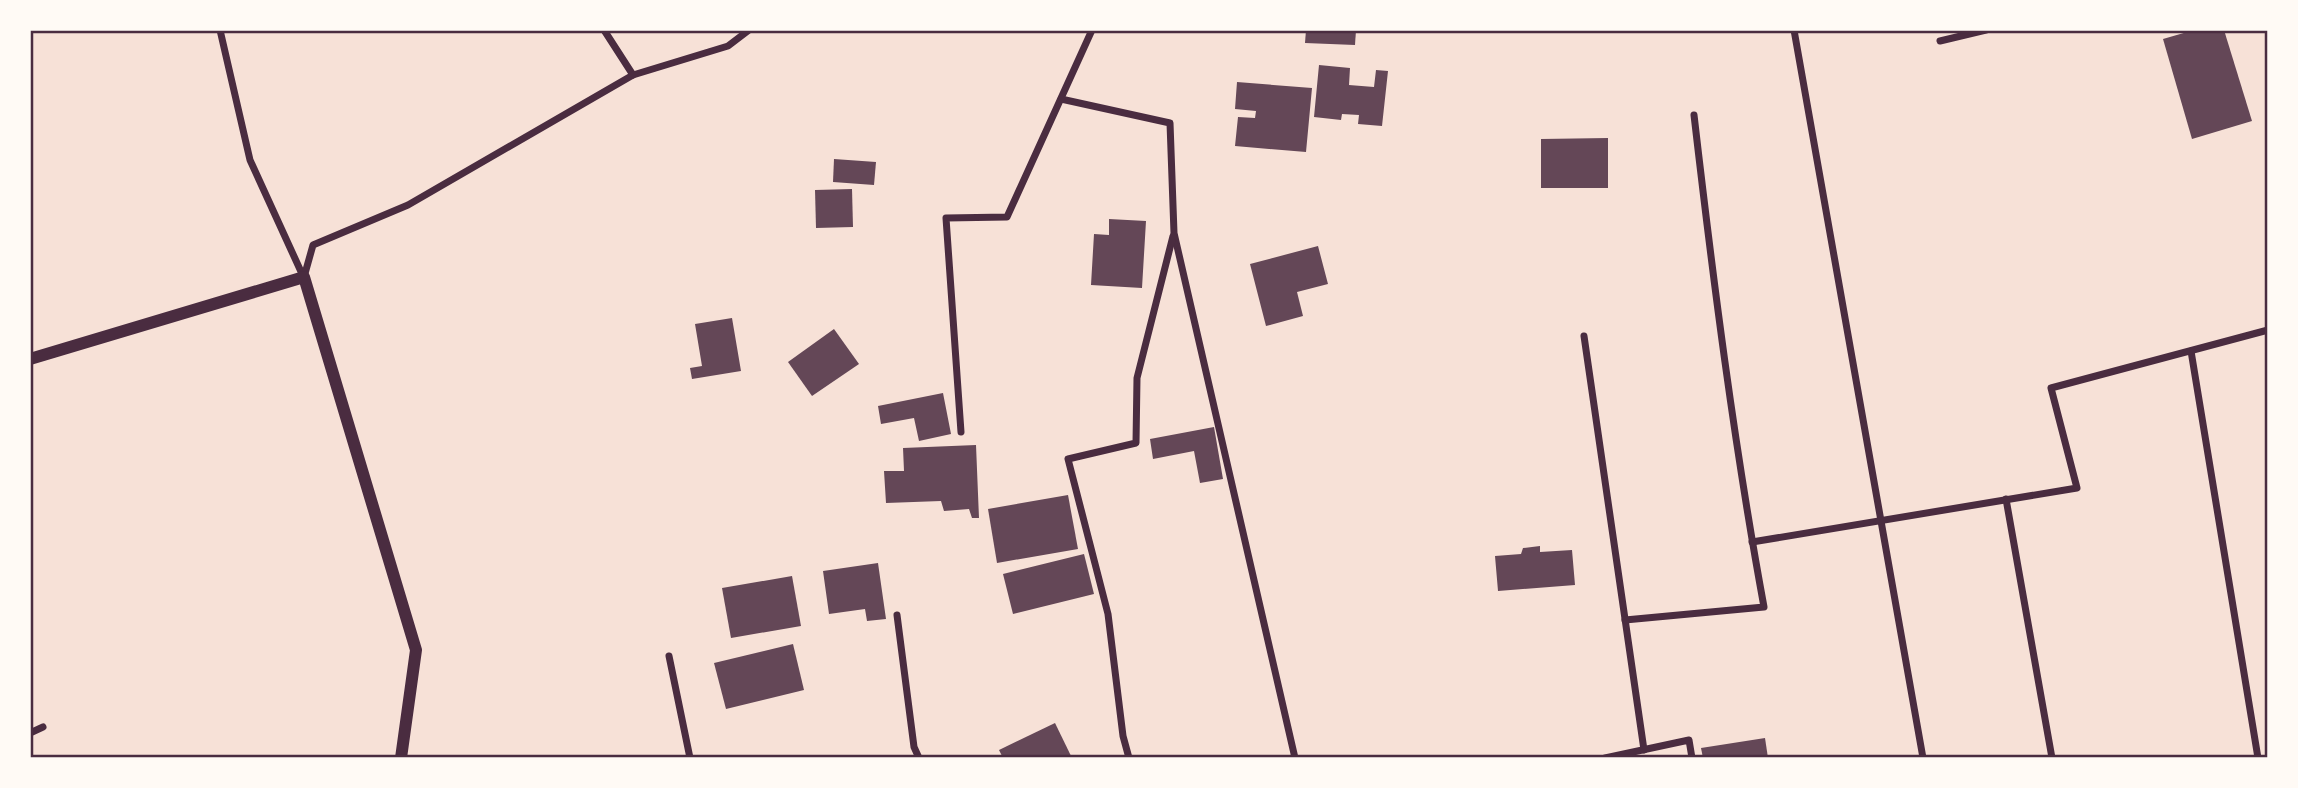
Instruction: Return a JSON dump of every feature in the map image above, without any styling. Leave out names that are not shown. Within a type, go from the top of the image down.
[{"type":"street","points":[[220,30],[250,160],[304,277],[416,650],[401,758]]},
{"type":"street","points":[[604,30],[633,75]]},
{"type":"street","points":[[304,277],[313,245],[408,205],[633,75],[728,46],[749,30]]},
{"type":"street","points":[[961,432],[946,218],[1007,217],[1092,30]]},
{"type":"street","points":[[1794,30],[1923,758]]},
{"type":"street","points":[[1940,41],[1986,30]]},
{"type":"street","points":[[1061,99],[1170,123],[1174,233],[1295,758]]},
{"type":"street","points":[[1625,620],[1764,607],[1752,542],[1709,243],[1694,115]]},
{"type":"street","points":[[1129,758],[1123,736],[1108,614],[1068,458],[1136,443],[1137,378],[1174,233]]},
{"type":"street","points":[[30,359],[304,277]]},
{"type":"street","points":[[1752,542],[2077,488],[2051,388],[2268,330]]},
{"type":"street","points":[[1584,336],[1644,750]]},
{"type":"street","points":[[2191,351],[2258,758]]},
{"type":"street","points":[[2006,499],[2052,758]]},
{"type":"street","points":[[897,615],[914,747],[919,758]]},
{"type":"street","points":[[668,656],[690,758]]},
{"type":"street","points":[[30,733],[43,727]]},
{"type":"street","points":[[1605,758],[1689,740],[1692,758]]},
{"type":"building","points":[[1306,30],[1356,30],[1355,45],[1305,43]]},
{"type":"building","points":[[2194,30],[2224,30],[2252,121],[2192,139],[2163,39]]},
{"type":"building","points":[[1319,65],[1350,68],[1349,85],[1374,87],[1376,70],[1388,71],[1382,126],[1358,124],[1359,115],[1342,114],[1341,120],[1314,117]]},
{"type":"building","points":[[1237,82],[1312,88],[1306,152],[1235,146],[1238,117],[1255,118],[1256,111],[1235,109]]},
{"type":"building","points":[[1608,138],[1608,188],[1541,188],[1541,139]]},
{"type":"building","points":[[834,159],[876,162],[874,185],[833,182]]},
{"type":"building","points":[[852,189],[853,227],[816,228],[815,190]]},
{"type":"building","points":[[1109,219],[1146,221],[1142,288],[1091,285],[1094,234],[1109,235]]},
{"type":"building","points":[[1318,246],[1328,284],[1297,292],[1303,316],[1266,326],[1250,264]]},
{"type":"building","points":[[732,318],[741,371],[692,379],[690,368],[702,366],[695,324]]},
{"type":"building","points":[[834,329],[859,364],[812,396],[788,362]]},
{"type":"building","points":[[943,393],[951,434],[919,441],[914,418],[881,424],[878,406]]},
{"type":"building","points":[[1214,427],[1223,479],[1200,483],[1194,451],[1153,459],[1150,439]]},
{"type":"building","points":[[976,445],[979,518],[972,518],[969,509],[944,511],[941,501],[886,503],[884,471],[904,471],[903,448]]},
{"type":"building","points":[[1068,495],[1078,549],[997,563],[988,509]]},
{"type":"building","points":[[1540,546],[1540,552],[1572,550],[1575,585],[1498,591],[1495,556],[1521,554],[1523,548]]},
{"type":"building","points":[[1084,554],[1094,594],[1013,614],[1003,574]]},
{"type":"building","points":[[878,563],[886,619],[867,621],[865,609],[829,614],[823,571]]},
{"type":"building","points":[[792,576],[801,626],[731,638],[722,588]]},
{"type":"building","points":[[793,644],[804,690],[726,709],[714,663]]},
{"type":"building","points":[[1055,723],[1072,758],[1003,758],[999,750]]},
{"type":"building","points":[[1765,738],[1768,758],[1703,758],[1701,748]]}]
